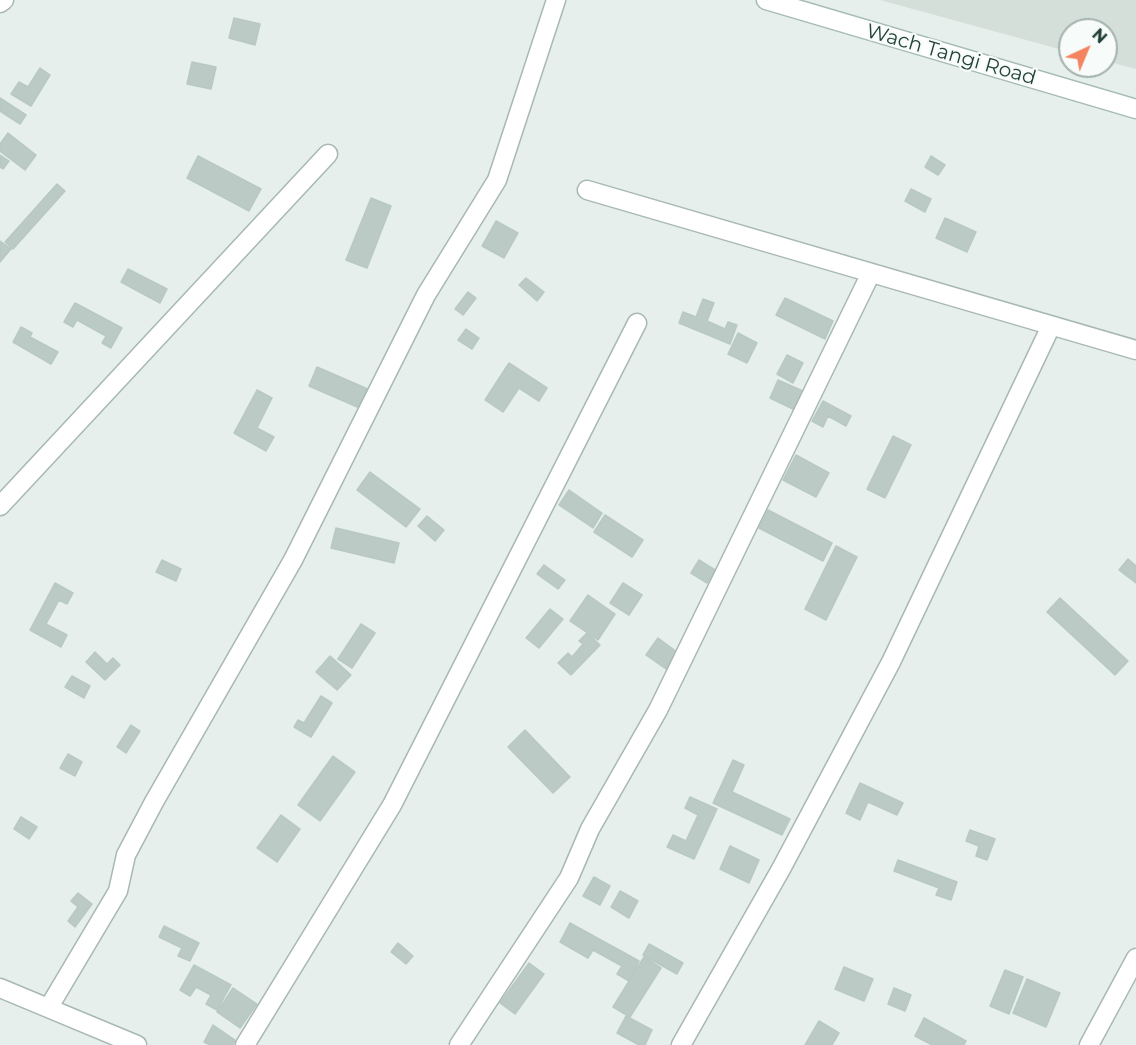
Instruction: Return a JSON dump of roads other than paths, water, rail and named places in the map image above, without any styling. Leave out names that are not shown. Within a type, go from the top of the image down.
[{"type":"street","points":[[0,3],[4,0]]},
{"type":"street","points":[[49,1007],[118,891],[126,855],[292,560],[426,296],[497,180],[556,0]]},
{"type":"street","name":"Wach Tangi Road","points":[[765,0],[1136,109]]},
{"type":"street","points":[[0,506],[328,154]]},
{"type":"street","points":[[587,190],[1136,350]]},
{"type":"street","points":[[459,1045],[569,878],[590,830],[657,710],[871,273]]},
{"type":"street","points":[[245,1045],[392,805],[637,323]]},
{"type":"street","points":[[681,1045],[781,868],[891,662],[1051,326]]},
{"type":"street","points":[[1089,1045],[1136,958]]},
{"type":"street","points":[[0,988],[137,1045]]}]
